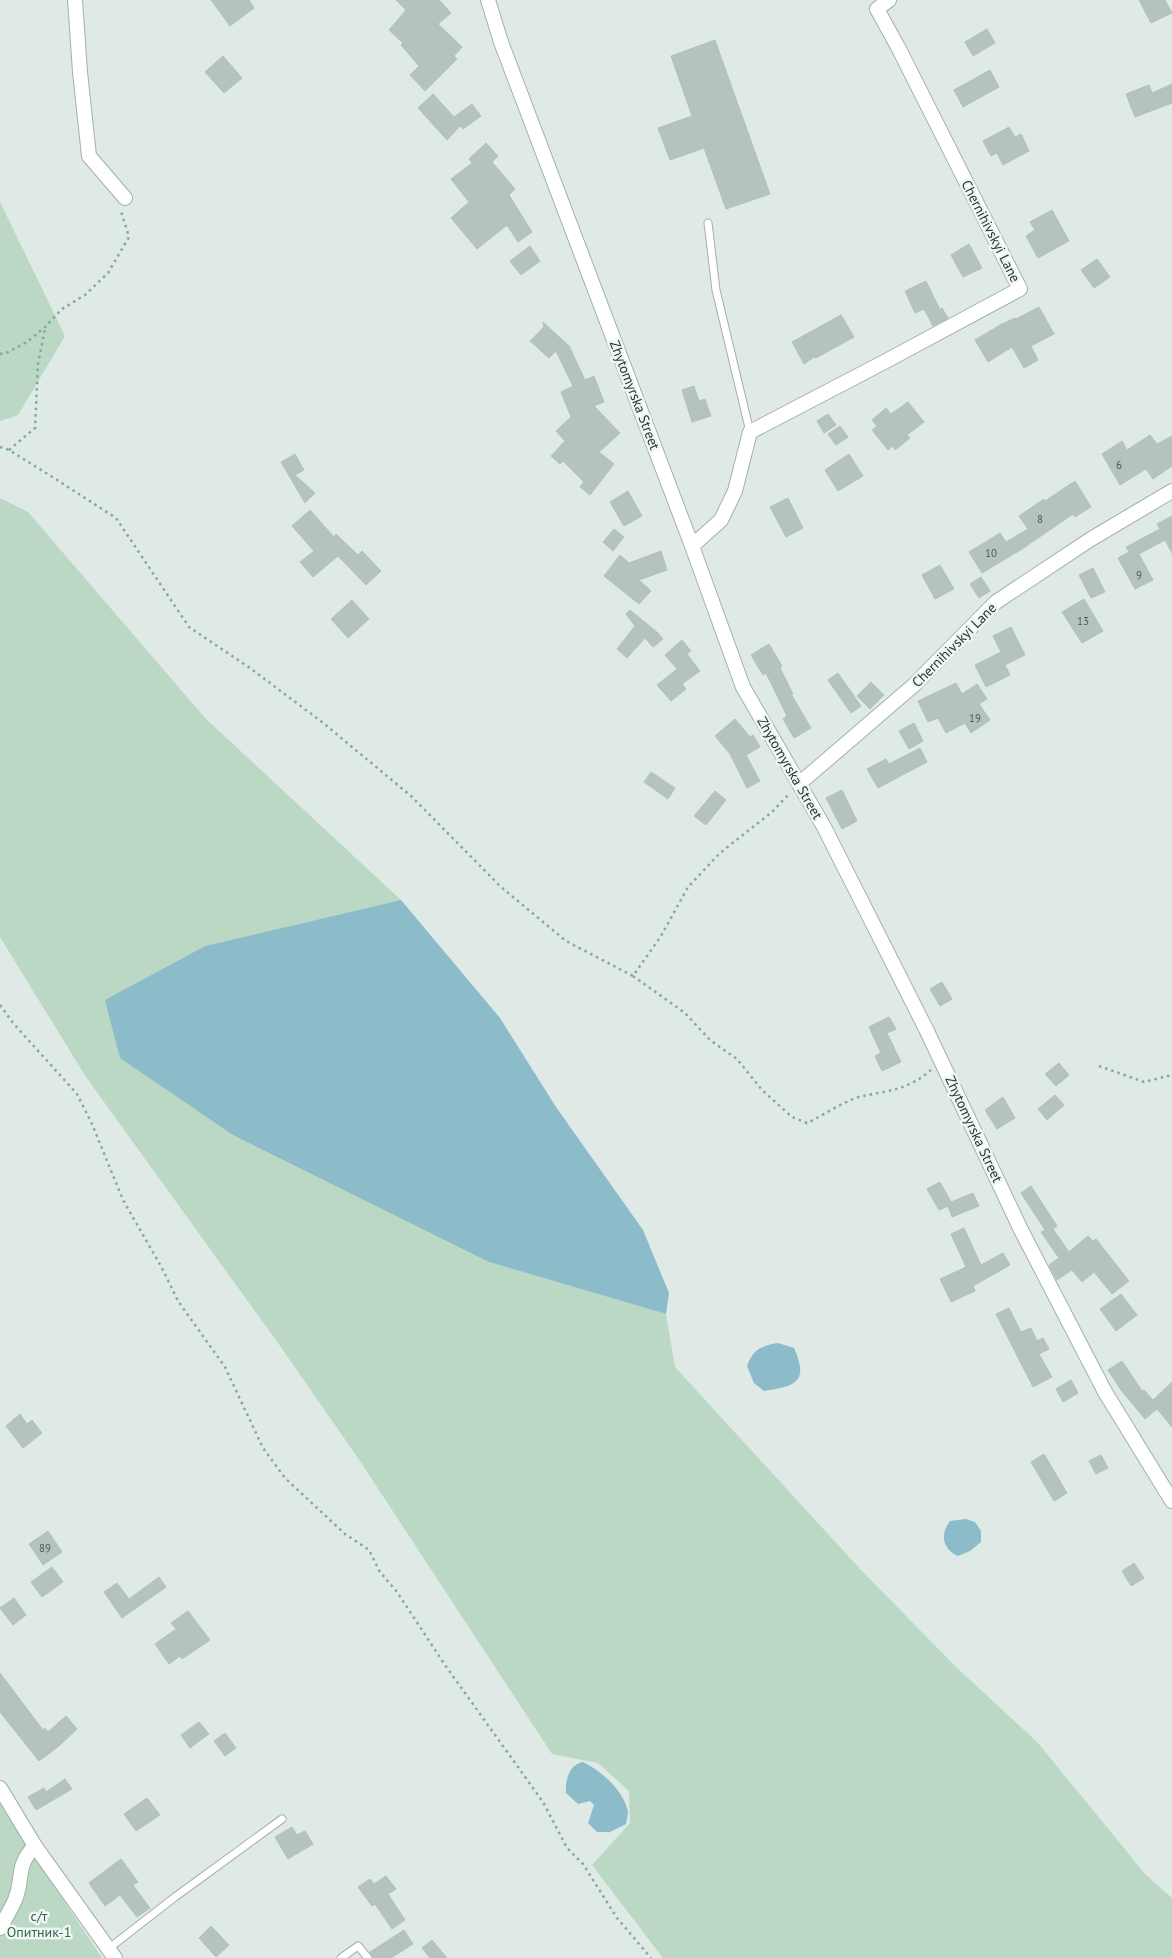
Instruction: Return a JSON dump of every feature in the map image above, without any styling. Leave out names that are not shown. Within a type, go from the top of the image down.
[{"type":"street","points":[[75,0],[89,156],[125,198]]},
{"type":"street","name":"Zhytomyrska Street","points":[[488,0],[501,42],[744,686],[824,827],[941,1061],[1021,1230],[1105,1392],[1172,1501]]},
{"type":"street","name":"Chernihivskyi Lane","points":[[750,432],[1020,288],[899,49],[877,10],[889,0]]},
{"type":"street","points":[[692,546],[721,520],[735,491],[750,432]]},
{"type":"street","name":"Chernihivskyi Lane","points":[[800,783],[914,685],[996,602],[1091,539],[1172,491]]},
{"type":"street","points":[[0,1788],[35,1846],[111,1953]]},
{"type":"street","points":[[0,1927],[16,1898],[20,1868],[26,1855],[35,1846]]},
{"type":"lane","points":[[708,223],[716,290],[750,432]]},
{"type":"lane","points":[[111,1953],[175,1897],[282,1819]]},
{"type":"lane","points":[[342,1958],[358,1946],[368,1958]]},
{"type":"path","points":[[0,354],[6,353],[27,342],[62,309],[85,295],[108,274],[129,237],[121,208],[125,198]]},
{"type":"path","points":[[9,450],[35,428],[38,364],[45,327]]},
{"type":"path","points":[[0,448],[9,450],[116,518],[189,627],[250,668],[322,722],[404,790],[501,888],[566,941],[633,976],[685,1014],[710,1040],[736,1059],[762,1090],[792,1117],[807,1123],[858,1098],[898,1090],[921,1078],[941,1061]]},
{"type":"path","points":[[633,976],[660,936],[688,887],[720,853],[772,812],[800,783]]},
{"type":"path","points":[[0,1005],[13,1023],[77,1094],[92,1124],[123,1200],[162,1268],[178,1301],[225,1367],[263,1448],[285,1478],[346,1534],[368,1550],[380,1572],[397,1592],[543,1802],[567,1848],[584,1864],[617,1918],[651,1958]]},
{"type":"path","points":[[1098,1066],[1144,1082],[1172,1075]]},
{"type":"green space","points":[[0,202],[65,336],[18,415],[0,421]]},
{"type":"green space","points":[[0,498],[28,512],[205,718],[401,900],[205,946],[106,1000],[120,1058],[489,1262],[666,1314],[675,1367],[860,1569],[955,1666],[1038,1743],[1146,1875],[1172,1898],[1172,1958],[663,1958],[592,1865],[630,1823],[629,1791],[598,1763],[552,1754],[358,1458],[278,1343],[86,1077],[0,937]]},
{"type":"green space","name":"с/т Опитник-1","points":[[0,1802],[17,1831],[102,1958],[0,1958]]},
{"type":"water","points":[[401,900],[500,1018],[556,1107],[643,1230],[669,1293],[666,1314],[489,1262],[233,1135],[120,1058],[105,1000],[205,946]]},
{"type":"water","points":[[778,1343],[794,1348],[800,1368],[800,1375],[792,1384],[764,1391],[754,1383],[747,1366],[758,1349]]},
{"type":"water","points":[[966,1519],[975,1522],[981,1531],[981,1542],[970,1551],[958,1556],[946,1545],[944,1541],[945,1531],[950,1521]]},
{"type":"water","points":[[583,1762],[597,1770],[610,1781],[620,1794],[628,1810],[626,1824],[610,1832],[597,1832],[588,1823],[594,1805],[590,1801],[578,1804],[566,1793],[566,1783],[571,1770],[578,1763]]},
{"type":"building","points":[[211,0],[249,0],[254,8],[230,26]]},
{"type":"building","points":[[396,0],[439,0],[451,13],[438,24],[462,47],[454,56],[457,59],[425,91],[410,75],[419,66],[401,45],[403,43],[389,30],[406,10]]},
{"type":"building","points":[[1139,0],[1165,0],[1172,13],[1151,23]]},
{"type":"building","points":[[987,29],[995,43],[973,56],[965,42]]},
{"type":"building","points":[[715,40],[770,194],[726,209],[704,148],[670,160],[658,128],[692,116],[671,56]]},
{"type":"building","points":[[223,56],[242,78],[224,93],[205,72]]},
{"type":"building","points":[[990,70],[999,87],[963,107],[954,90]]},
{"type":"building","points":[[1172,84],[1172,103],[1135,117],[1126,94],[1149,85],[1152,93]]},
{"type":"building","points":[[433,94],[454,117],[472,104],[481,116],[463,129],[460,126],[447,140],[418,108]]},
{"type":"building","points":[[1009,127],[1015,137],[1021,134],[1029,151],[1003,165],[997,153],[991,156],[983,141]]},
{"type":"building","points":[[486,143],[498,156],[492,162],[515,189],[509,195],[532,232],[518,242],[507,225],[477,249],[451,218],[469,202],[451,179],[472,163],[469,159]]},
{"type":"building","points":[[1052,210],[1069,241],[1038,258],[1026,236],[1035,230],[1030,222]]},
{"type":"building","points":[[969,244],[982,268],[963,277],[951,255]]},
{"type":"building","points":[[530,246],[540,261],[521,275],[510,261]]},
{"type":"building","points":[[1097,259],[1110,277],[1094,288],[1081,270]]},
{"type":"building","points":[[926,281],[940,310],[942,308],[948,318],[933,326],[924,309],[915,313],[905,291]]},
{"type":"building","points":[[1039,307],[1054,334],[1031,346],[1038,360],[1024,368],[1012,347],[988,362],[975,340],[1000,325]]},
{"type":"building","points":[[841,315],[854,337],[804,364],[792,342]]},
{"type":"building","points":[[543,322],[569,346],[585,380],[594,376],[604,402],[594,406],[620,433],[599,452],[614,464],[590,495],[580,487],[584,482],[563,461],[560,464],[551,456],[565,441],[556,431],[571,417],[561,392],[573,386],[556,351],[549,358],[530,341],[544,327]]},
{"type":"building","points":[[694,386],[699,401],[705,399],[711,416],[692,422],[682,390]]},
{"type":"building","points":[[908,402],[924,422],[907,435],[910,438],[895,450],[893,446],[888,450],[872,430],[877,426],[872,420],[886,408],[891,414]]},
{"type":"building","points":[[828,414],[836,425],[824,433],[817,421]]},
{"type":"building","points":[[840,426],[848,437],[836,445],[828,434]]},
{"type":"building","points":[[1150,435],[1157,444],[1172,436],[1172,466],[1153,479],[1146,469],[1120,485],[1102,454],[1122,441],[1127,450]]},
{"type":"building","points":[[295,454],[304,470],[295,475],[315,493],[305,503],[281,462]]},
{"type":"building","points":[[849,454],[863,476],[838,491],[825,470]]},
{"type":"building","points":[[1075,481],[1091,507],[1075,517],[1073,514],[1022,549],[982,573],[969,552],[1000,533],[1006,542],[1028,529],[1019,516]]},
{"type":"building","points":[[628,491],[642,516],[624,526],[610,502]]},
{"type":"building","points":[[788,498],[803,528],[786,537],[770,507]]},
{"type":"building","points":[[310,510],[334,537],[336,534],[358,555],[362,551],[381,571],[366,585],[338,556],[313,577],[300,562],[314,551],[292,526]]},
{"type":"building","points":[[1172,516],[1172,553],[1165,540],[1139,554],[1153,580],[1135,589],[1118,558],[1129,552],[1126,547],[1160,529],[1157,524]]},
{"type":"building","points":[[614,529],[624,537],[613,551],[603,542]]},
{"type":"building","points":[[661,551],[667,570],[639,580],[651,591],[639,604],[604,576],[620,555],[629,563]]},
{"type":"building","points":[[940,565],[954,589],[935,599],[922,575]]},
{"type":"building","points":[[1093,568],[1105,592],[1091,598],[1079,575]]},
{"type":"building","points":[[981,577],[990,591],[979,598],[970,584]]},
{"type":"building","points":[[1084,599],[1103,631],[1082,643],[1062,612]]},
{"type":"building","points":[[352,600],[369,619],[348,638],[331,619]]},
{"type":"building","points":[[630,610],[663,639],[653,647],[645,638],[627,658],[617,649],[635,626],[626,614]]},
{"type":"building","points":[[1011,627],[1025,655],[1005,665],[1010,675],[986,687],[975,665],[1001,652],[993,636]]},
{"type":"building","points":[[682,640],[691,651],[687,654],[700,671],[682,684],[686,689],[671,701],[657,685],[677,669],[665,655]]},
{"type":"building","points":[[769,644],[782,666],[780,668],[793,694],[791,694],[811,728],[794,738],[783,719],[787,716],[766,673],[763,675],[751,655]]},
{"type":"building","points":[[838,673],[861,706],[851,713],[828,680]]},
{"type":"building","points":[[871,682],[884,695],[870,709],[857,696]]},
{"type":"building","points":[[956,683],[962,694],[977,684],[987,699],[979,704],[990,720],[971,733],[965,723],[946,733],[938,718],[928,722],[918,701]]},
{"type":"building","points":[[735,719],[750,737],[753,735],[760,747],[746,755],[760,781],[747,788],[730,754],[715,736]]},
{"type":"building","points":[[914,723],[923,741],[909,749],[899,731]]},
{"type":"building","points":[[920,748],[927,762],[878,788],[867,769],[886,759],[889,764]]},
{"type":"building","points":[[651,772],[675,788],[668,799],[644,782]]},
{"type":"building","points":[[842,790],[857,821],[842,829],[826,798]]},
{"type":"building","points":[[715,791],[726,800],[706,825],[694,816]]},
{"type":"building","points":[[942,982],[952,999],[940,1006],[930,989]]},
{"type":"building","points":[[889,1017],[896,1029],[887,1033],[901,1062],[882,1071],[875,1056],[881,1053],[869,1027]]},
{"type":"building","points":[[1059,1063],[1069,1075],[1056,1086],[1045,1074]]},
{"type":"building","points":[[1055,1095],[1064,1105],[1047,1120],[1038,1109]]},
{"type":"building","points":[[1003,1097],[1015,1118],[997,1129],[985,1110]]},
{"type":"building","points":[[940,1182],[951,1202],[973,1193],[979,1206],[952,1217],[948,1206],[939,1210],[927,1189]]},
{"type":"building","points":[[1031,1186],[1057,1226],[1053,1229],[1069,1252],[1088,1236],[1093,1241],[1096,1239],[1129,1281],[1112,1294],[1094,1272],[1082,1282],[1072,1270],[1057,1280],[1049,1265],[1059,1258],[1041,1232],[1045,1230],[1021,1193]]},
{"type":"building","points":[[964,1228],[981,1265],[1003,1253],[1010,1265],[973,1286],[975,1291],[951,1302],[940,1279],[966,1267],[951,1234]]},
{"type":"building","points":[[1121,1294],[1137,1315],[1116,1331],[1100,1309]]},
{"type":"building","points":[[1009,1308],[1021,1332],[1031,1328],[1037,1341],[1043,1338],[1049,1349],[1039,1354],[1052,1377],[1033,1387],[996,1314]]},
{"type":"building","points":[[1122,1361],[1142,1391],[1144,1390],[1153,1400],[1172,1382],[1172,1427],[1157,1409],[1145,1419],[1121,1390],[1108,1370]]},
{"type":"building","points":[[1071,1380],[1078,1393],[1063,1402],[1056,1389]]},
{"type":"building","points":[[20,1414],[27,1424],[32,1420],[42,1433],[23,1448],[6,1426]]},
{"type":"building","points":[[1044,1454],[1067,1493],[1054,1501],[1031,1462]]},
{"type":"building","points":[[1101,1455],[1108,1468],[1096,1474],[1089,1461]]},
{"type":"building","points":[[48,1531],[62,1552],[43,1565],[29,1544]]},
{"type":"building","points":[[1134,1563],[1144,1578],[1131,1586],[1122,1571]]},
{"type":"building","points":[[52,1567],[63,1582],[42,1597],[31,1582]]},
{"type":"building","points":[[159,1577],[166,1587],[122,1618],[104,1592],[117,1583],[129,1599]]},
{"type":"building","points":[[14,1598],[26,1615],[13,1625],[0,1608]]},
{"type":"building","points":[[188,1611],[210,1640],[182,1659],[180,1656],[169,1664],[155,1644],[176,1629],[171,1623]]},
{"type":"building","points":[[0,1673],[43,1730],[45,1728],[48,1732],[66,1716],[77,1729],[39,1761],[0,1712]]},
{"type":"building","points":[[199,1722],[209,1734],[190,1748],[181,1735]]},
{"type":"building","points":[[225,1733],[236,1748],[225,1756],[214,1741]]},
{"type":"building","points":[[65,1779],[72,1789],[36,1810],[28,1797],[44,1788],[46,1792]]},
{"type":"building","points":[[147,1798],[160,1815],[136,1831],[124,1814]]},
{"type":"building","points":[[292,1827],[297,1835],[305,1831],[313,1844],[288,1859],[275,1837]]},
{"type":"building","points":[[121,1859],[138,1882],[133,1885],[150,1908],[137,1917],[120,1895],[105,1906],[89,1883]]},
{"type":"building","points":[[386,1876],[396,1889],[388,1894],[405,1920],[392,1929],[375,1904],[372,1906],[358,1887],[370,1879],[374,1884]]},
{"type":"building","points":[[211,1926],[229,1945],[216,1957],[199,1938]]},
{"type":"building","points":[[404,1930],[413,1944],[391,1958],[373,1958],[370,1952]]},
{"type":"building","points":[[432,1940],[447,1958],[430,1958],[422,1948]]}]
